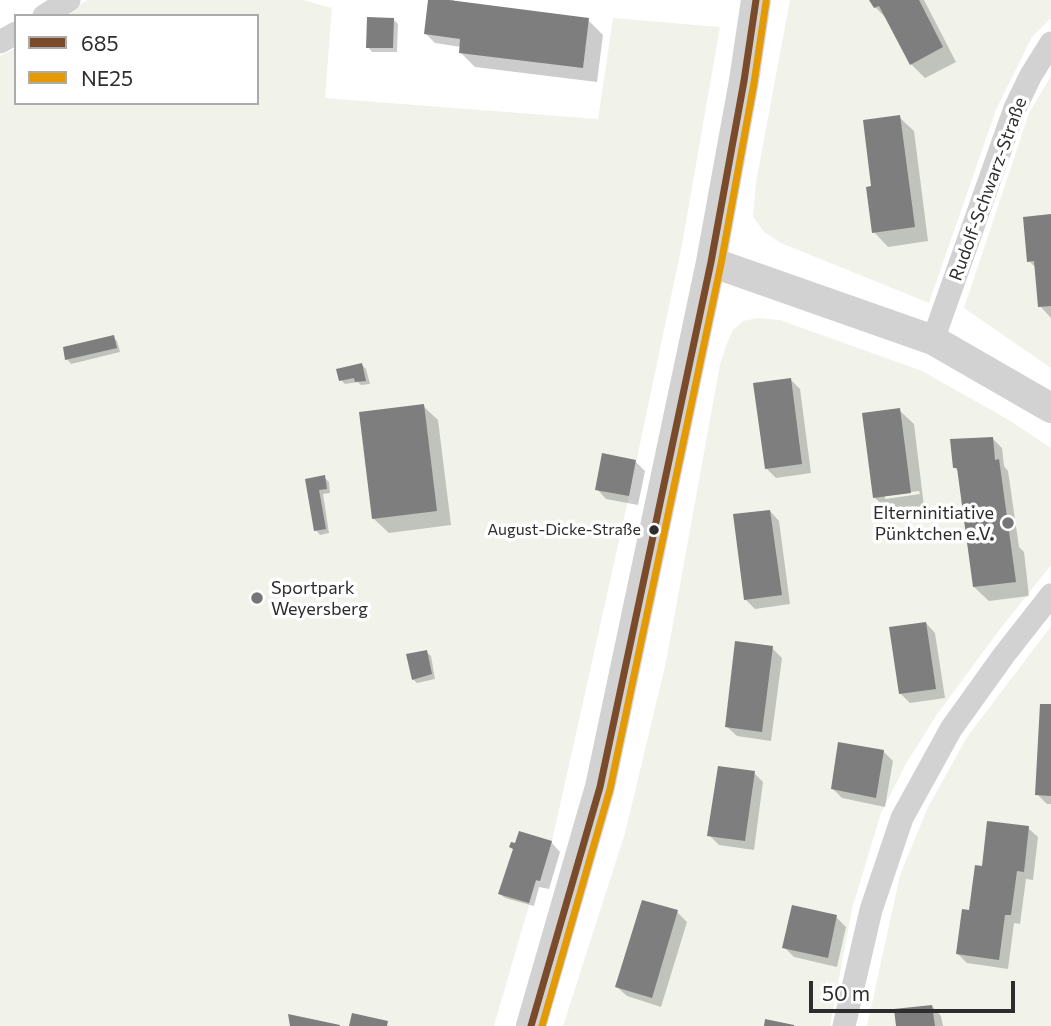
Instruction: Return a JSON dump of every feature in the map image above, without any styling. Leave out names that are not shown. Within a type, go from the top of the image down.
[{"type":"street","points":[[47,14],[69,0]]},
{"type":"street","points":[[531,1026],[600,787],[711,262],[757,0]]},
{"type":"street","name":"Rudolf-Schwarz-Straße","points":[[933,340],[1015,108],[1051,43]]},
{"type":"street","points":[[711,262],[933,340],[1051,408]]},
{"type":"street","points":[[844,1026],[871,910],[902,818],[951,729],[1051,595]]},
{"type":"shaded area","name":"Sportpark Weyersberg","points":[[87,0],[303,0],[332,8],[325,98],[598,119],[613,18],[720,27],[682,245],[552,841],[540,881],[536,881],[494,1026],[0,1026],[0,56],[14,49],[14,105],[259,105],[259,14],[66,14]]},
{"type":"shaded area","points":[[790,0],[1051,0],[1051,18],[1032,37],[996,110],[929,303],[781,243],[764,232],[753,217],[756,182]]},
{"type":"shaded area","points":[[1051,76],[1051,368],[964,308],[1029,113]]},
{"type":"shaded area","points":[[758,318],[780,320],[922,371],[1009,420],[1051,448],[1051,565],[936,716],[907,762],[881,813],[852,909],[830,1026],[563,1026],[625,833],[666,662],[720,364],[733,330],[743,321]]},
{"type":"shaded area","points":[[1051,626],[1051,1026],[867,1026],[900,875],[928,807],[967,737]]},
{"type":"building","points":[[428,0],[449,0],[589,18],[583,68],[459,53],[460,39],[424,34]]},
{"type":"building","points":[[869,0],[919,0],[943,47],[910,65],[879,6],[874,8]]},
{"type":"building","points":[[367,17],[394,18],[393,48],[366,48]]},
{"type":"building","points":[[900,115],[915,227],[872,233],[866,187],[871,186],[863,120]]},
{"type":"building","points":[[1051,214],[1051,306],[1038,307],[1034,261],[1027,262],[1023,217]]},
{"type":"building","points":[[114,335],[117,348],[65,360],[63,347]]},
{"type":"building","points":[[362,363],[366,381],[355,382],[354,378],[339,381],[336,369]]},
{"type":"building","points":[[791,378],[802,464],[765,469],[753,383]]},
{"type":"building","points":[[424,404],[437,511],[372,519],[359,412]]},
{"type":"building","points":[[900,408],[911,493],[873,498],[862,413]]},
{"type":"building","points":[[993,437],[995,460],[999,459],[1016,582],[973,587],[957,468],[953,468],[950,439]]},
{"type":"building","points":[[602,453],[636,460],[629,496],[595,490]]},
{"type":"building","points":[[325,475],[327,489],[319,490],[326,529],[314,531],[305,479]]},
{"type":"building","points":[[770,510],[782,595],[744,600],[733,514]]},
{"type":"building","points":[[926,622],[936,689],[899,694],[889,627]]},
{"type":"building","points":[[735,641],[773,646],[762,732],[725,727]]},
{"type":"building","points":[[427,650],[432,674],[412,680],[406,654]]},
{"type":"building","points":[[1040,704],[1051,704],[1051,796],[1035,795]]},
{"type":"building","points":[[838,742],[884,750],[876,798],[831,789]]},
{"type":"building","points":[[718,766],[755,771],[745,841],[707,836]]},
{"type":"building","points":[[987,821],[1029,826],[1024,872],[1017,871],[1011,915],[1005,915],[999,960],[956,954],[962,909],[969,910],[975,865],[982,866]]},
{"type":"building","points":[[519,831],[552,841],[540,881],[536,880],[529,903],[498,894],[513,849],[509,847],[511,842],[515,843]]},
{"type":"building","points":[[642,900],[678,910],[652,998],[615,987]]},
{"type":"building","points":[[792,905],[837,915],[828,958],[782,948]]},
{"type":"building","points":[[932,1005],[935,1026],[896,1026],[894,1009]]},
{"type":"building","points":[[352,1013],[388,1021],[387,1026],[349,1026]]},
{"type":"building","points":[[288,1014],[340,1025],[340,1026],[290,1026]]},
{"type":"building","points":[[765,1019],[794,1025],[794,1026],[764,1026]]},
{"type":"transit line","name":"685","points":[[531,1026],[600,787],[711,262],[756,0]]},
{"type":"transit line","name":"NE25","points":[[542,1026],[610,789],[721,264],[766,2]]},
{"type":"place","name":"Elterninitiative Pünktchen e.V.","points":[[1008,523]]},
{"type":"place","name":"August-Dicke-Straße","points":[[654,530]]},
{"type":"place","name":"Sportpark Weyersberg","points":[[257,598]]}]
